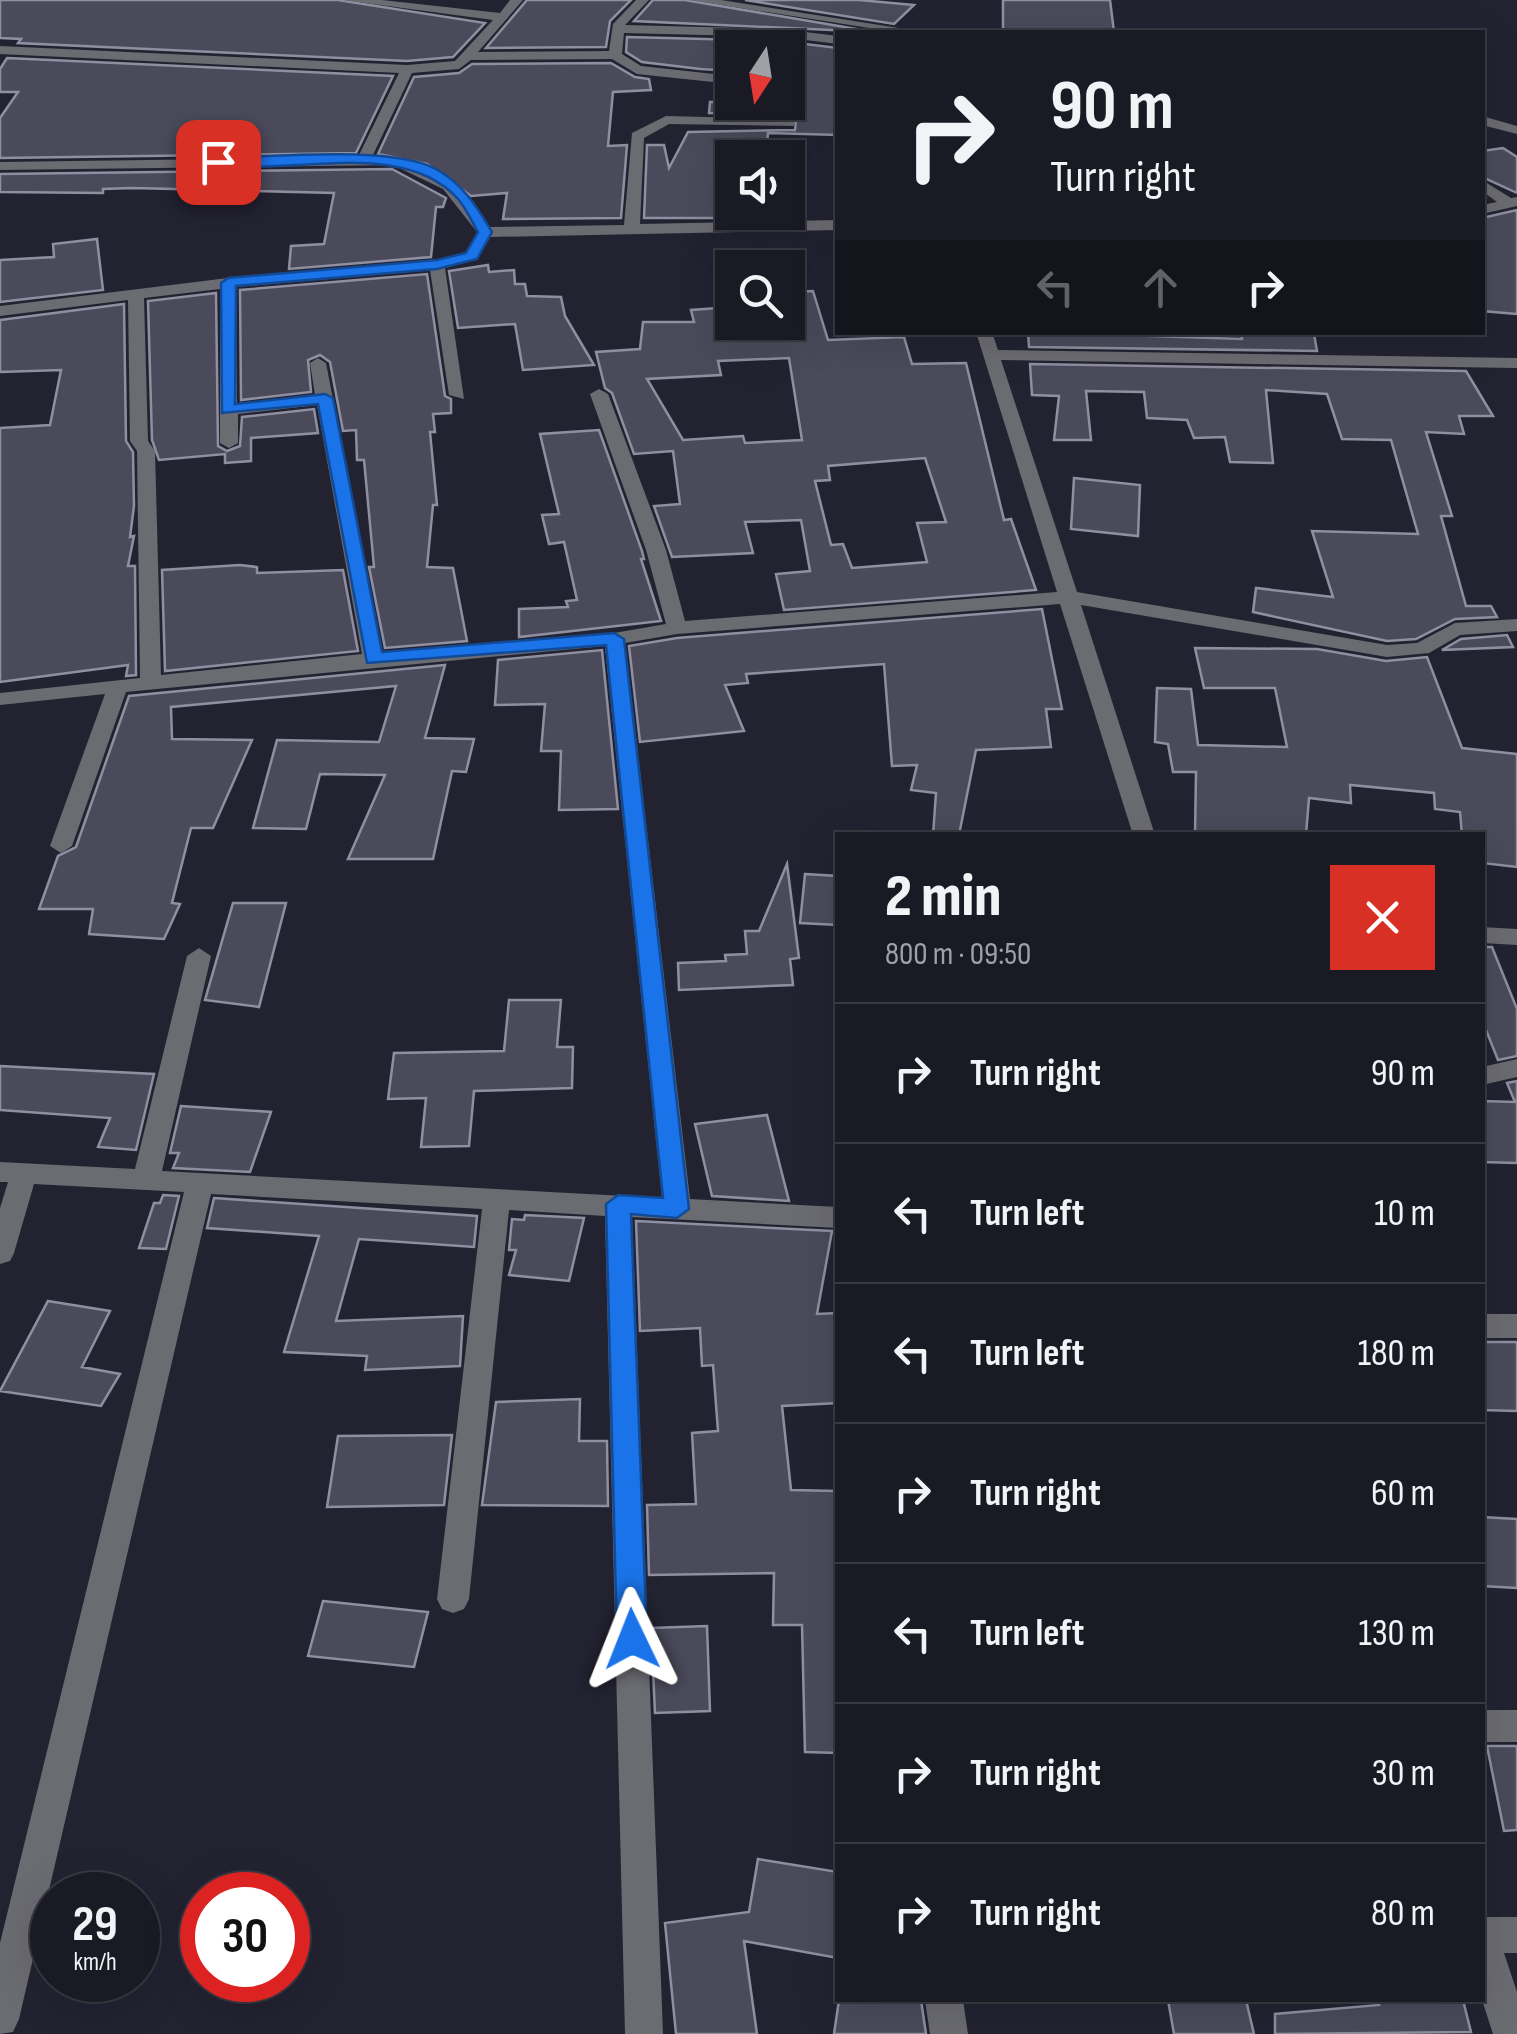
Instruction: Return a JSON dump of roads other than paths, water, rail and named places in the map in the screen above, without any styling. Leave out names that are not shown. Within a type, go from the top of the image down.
[{"type":"street","points":[[348,0],[503,18]]},
{"type":"street","points":[[0,50],[407,68],[459,65],[517,0]]},
{"type":"street","points":[[615,56],[619,24],[643,0]]},
{"type":"street","points":[[695,0],[904,30]]},
{"type":"street","points":[[620,29],[781,33],[835,40]]},
{"type":"street","points":[[469,56],[615,56],[637,70],[715,78]]},
{"type":"street","points":[[364,159],[407,68]]},
{"type":"street","points":[[632,227],[637,136],[666,120],[790,123],[790,120]]},
{"type":"street","points":[[1485,121],[1517,130]]},
{"type":"street","points":[[0,166],[394,160],[430,171],[463,196],[485,232]]},
{"type":"street","points":[[1485,186],[1512,202]]},
{"type":"street","points":[[1485,209],[1512,202]]},
{"type":"street","points":[[485,232],[835,225]]},
{"type":"street","points":[[0,310],[437,264],[472,256],[485,232]]},
{"type":"street","points":[[437,264],[458,395]]},
{"type":"street","points":[[228,283],[229,443]]},
{"type":"street","points":[[136,295],[139,441],[146,451],[151,682]]},
{"type":"street","points":[[985,335],[1143,832]]},
{"type":"street","points":[[990,355],[1517,363]]},
{"type":"street","points":[[318,363],[374,659]]},
{"type":"street","points":[[599,394],[656,550],[677,628]]},
{"type":"street","points":[[228,410],[325,398]]},
{"type":"street","points":[[0,699],[374,659],[614,639],[677,628],[1070,597],[1386,651],[1422,649],[1454,630],[1517,625]]},
{"type":"street","points":[[614,639],[677,1209]]},
{"type":"street","points":[[61,846],[118,686]]},
{"type":"street","points":[[1485,935],[1517,937]]},
{"type":"street","points":[[146,1180],[198,956]]},
{"type":"street","points":[[1485,1075],[1517,1068]]},
{"type":"street","points":[[0,1253],[12,1173],[618,1204],[835,1226]]},
{"type":"street","points":[[0,2019],[200,1183]]},
{"type":"street","points":[[453,1599],[497,1198]]},
{"type":"street","points":[[618,1204],[644,2034]]},
{"type":"street","points":[[1485,1326],[1517,1326]]},
{"type":"street","points":[[1485,1726],[1517,1726]]},
{"type":"street","points":[[1485,1938],[1517,1935]]},
{"type":"street","points":[[1485,1948],[1512,2034]]},
{"type":"street","points":[[944,2002],[949,2034]]}]
